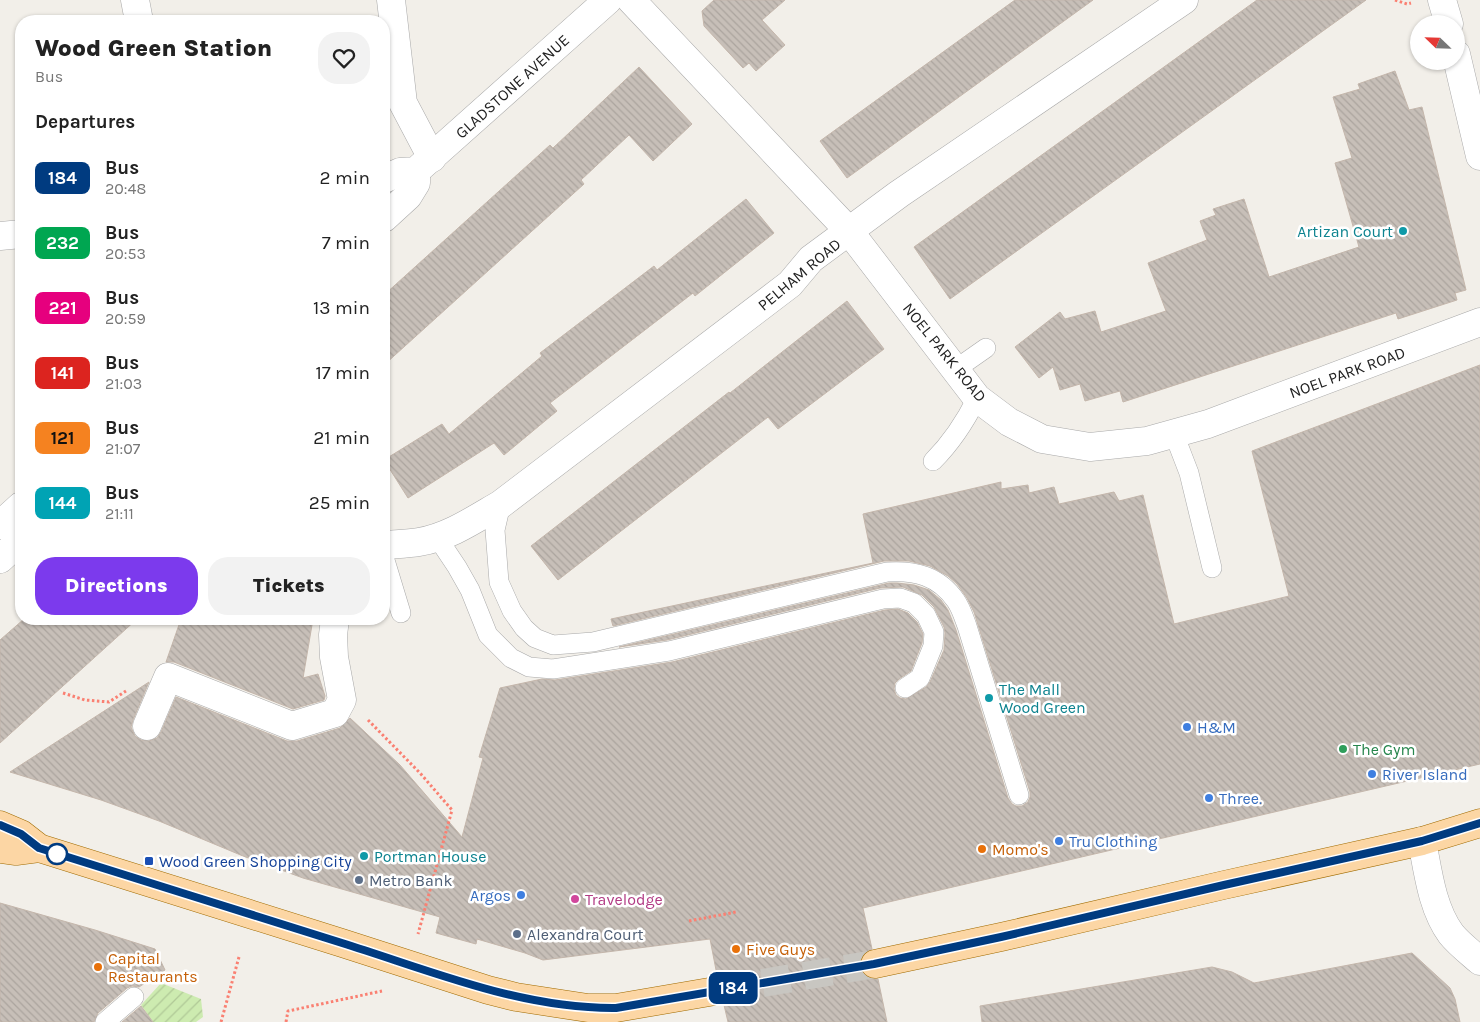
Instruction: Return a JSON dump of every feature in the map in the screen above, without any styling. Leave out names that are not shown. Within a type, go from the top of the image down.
[{"type":"main road","points":[[874,964],[1422,841],[1480,823]]},
{"type":"main road","points":[[0,825],[21,834],[39,848],[488,990],[524,999],[588,1008],[616,1008],[721,990]]},
{"type":"main road","points":[[0,849],[16,851],[39,848]]},
{"type":"street","points":[[135,0],[138,15]]},
{"type":"street","points":[[390,212],[408,196],[416,184],[424,164],[403,103],[391,0]]},
{"type":"street","name":"GLADSTONE AVENUE","points":[[424,164],[608,0]]},
{"type":"street","name":"NOEL PARK ROAD","points":[[631,0],[850,231],[977,398],[1009,422],[1042,439],[1090,447],[1146,441],[1174,434],[1208,424],[1480,322]]},
{"type":"street","name":"PELHAM ROAD","points":[[390,544],[419,542],[451,532],[501,504],[790,284],[811,259],[908,188],[1184,0]]},
{"type":"street","points":[[1442,0],[1446,15]]},
{"type":"street","points":[[1460,70],[1480,156]]},
{"type":"street","points":[[390,176],[424,164]]},
{"type":"street","points":[[0,236],[15,235]]},
{"type":"street","points":[[0,525],[15,511]]},
{"type":"street","points":[[0,559],[15,545]]},
{"type":"street","points":[[147,726],[168,678],[292,726],[335,713],[340,707],[342,700],[334,657],[334,625]]},
{"type":"street","points":[[1422,841],[1433,893],[1444,923],[1452,935],[1480,961]]},
{"type":"lane","points":[[956,369],[986,348]]},
{"type":"lane","points":[[933,461],[949,445],[977,398]]},
{"type":"lane","points":[[1174,434],[1189,473],[1212,568]]},
{"type":"lane","points":[[501,504],[495,530],[500,582],[512,611],[524,628],[535,638],[553,645],[593,642],[887,572],[906,571],[926,576],[941,584],[956,601],[968,626],[1019,795]]},
{"type":"lane","points":[[437,537],[458,567],[470,590],[488,635],[511,658],[529,667],[554,668],[669,651],[883,599],[900,598],[914,603],[926,615],[934,632],[933,646],[920,678],[904,688]]},
{"type":"lane","points":[[390,577],[401,613]]},
{"type":"lane","points":[[105,1022],[134,997]]},
{"type":"path","points":[[63,693],[85,700],[109,702],[156,672],[168,678]]},
{"type":"path","points":[[340,707],[361,714],[420,773],[452,810],[416,941]]},
{"type":"path","points":[[689,921],[736,912]]},
{"type":"path","points":[[221,1022],[239,957]]},
{"type":"path","points":[[286,1022],[288,1011],[386,990]]},
{"type":"green space","points":[[161,983],[201,999],[203,1017],[196,1022],[153,1022],[141,1005]]},
{"type":"building","points":[[714,0],[785,0],[762,20],[785,45],[756,71],[749,63],[743,68],[704,26],[702,11]]},
{"type":"building","points":[[1015,0],[1093,0],[847,178],[820,141]]},
{"type":"building","points":[[1257,0],[1366,0],[950,299],[914,247]]},
{"type":"building","points":[[639,67],[692,124],[653,161],[629,135],[581,180],[584,184],[390,360],[390,290],[550,145],[553,148]]},
{"type":"building","name":"Artizan Court","points":[[1395,71],[1409,110],[1422,107],[1466,290],[1455,293],[1457,300],[1398,319],[1396,313],[1123,402],[1120,391],[1085,401],[1080,384],[1060,390],[1053,367],[1039,378],[1015,347],[1060,312],[1065,319],[1095,311],[1101,332],[1166,311],[1148,263],[1207,240],[1200,221],[1216,215],[1213,209],[1244,199],[1269,277],[1359,247],[1335,163],[1352,158],[1333,97],[1360,89],[1358,84]]},
{"type":"building","points":[[746,199],[774,233],[695,296],[693,293],[550,403],[557,411],[504,455],[494,443],[408,498],[390,470],[390,456],[442,424],[449,434],[542,356],[540,353],[654,266],[657,270]]},
{"type":"building","points":[[847,301],[884,349],[778,429],[768,417],[558,580],[531,546]]},
{"type":"building","name":"The Mall Wood Green","points":[[1480,365],[1480,764],[863,908],[872,949],[864,953],[860,960],[860,967],[864,975],[871,979],[878,979],[887,1022],[728,1022],[724,1005],[731,1002],[735,996],[736,987],[733,980],[727,976],[717,975],[710,939],[543,960],[477,939],[476,944],[436,933],[440,917],[303,878],[101,800],[10,772],[149,682],[131,727],[135,736],[141,740],[149,741],[157,738],[176,697],[287,741],[297,741],[340,728],[350,718],[400,765],[462,837],[483,758],[479,757],[500,688],[542,679],[555,680],[672,662],[885,610],[898,609],[908,613],[917,622],[923,634],[922,643],[911,671],[895,683],[896,695],[906,699],[926,687],[930,682],[944,650],[945,633],[934,607],[922,595],[903,587],[880,588],[667,640],[619,647],[889,583],[897,583],[914,585],[929,590],[941,600],[948,610],[956,630],[1008,798],[1012,804],[1022,806],[1028,802],[1030,792],[974,612],[957,584],[948,576],[930,566],[909,561],[884,561],[613,626],[611,619],[873,563],[863,514],[1001,482],[1001,489],[1028,485],[1029,493],[1054,487],[1059,504],[1114,492],[1119,501],[1143,495],[1174,624],[1289,596],[1252,451]]},
{"type":"building","points":[[17,625],[130,625],[0,743],[0,640]]},
{"type":"building","points":[[179,625],[312,625],[303,678],[318,674],[325,696],[324,700],[293,709],[174,662],[166,662]]},
{"type":"building","points":[[0,903],[155,949],[165,970],[139,987],[132,986],[127,988],[98,1013],[94,1022],[0,1022]]},
{"type":"building","points":[[1412,953],[1450,988],[1455,999],[1460,1022],[982,1022],[980,1006],[1212,967],[1232,972],[1254,983]]},
{"type":"building","points":[[141,1006],[153,1022],[122,1022]]},
{"type":"tunnel","points":[[721,990],[875,964]]},
{"type":"bus line","name":"184","points":[[0,825],[21,834],[39,848],[488,990],[550,1004],[588,1008],[616,1008],[874,964],[1001,937],[1422,841],[1480,823]]},
{"type":"place","name":"Artizan Court","points":[[1403,231]]},
{"type":"place","name":"The Mall Wood Green","points":[[989,698]]},
{"type":"place","name":"H&M","points":[[1187,727]]},
{"type":"place","name":"The Gym","points":[[1343,749]]},
{"type":"place","name":"River Island","points":[[1372,774]]},
{"type":"place","name":"Three.","points":[[1209,798]]},
{"type":"place","name":"Tru Clothing","points":[[1059,841]]},
{"type":"place","name":"Momo's","points":[[982,849]]},
{"type":"place","name":"Portman House","points":[[364,856]]},
{"type":"place","name":"Wood Green Shopping City","points":[[149,861]]},
{"type":"place","name":"Metro Bank","points":[[359,880]]},
{"type":"place","name":"Argos","points":[[521,895]]},
{"type":"place","name":"Travelodge","points":[[575,899]]},
{"type":"place","name":"Alexandra Court","points":[[517,934]]},
{"type":"place","name":"Five Guys","points":[[736,949]]},
{"type":"place","name":"Capital Restaurants","points":[[98,967]]}]
